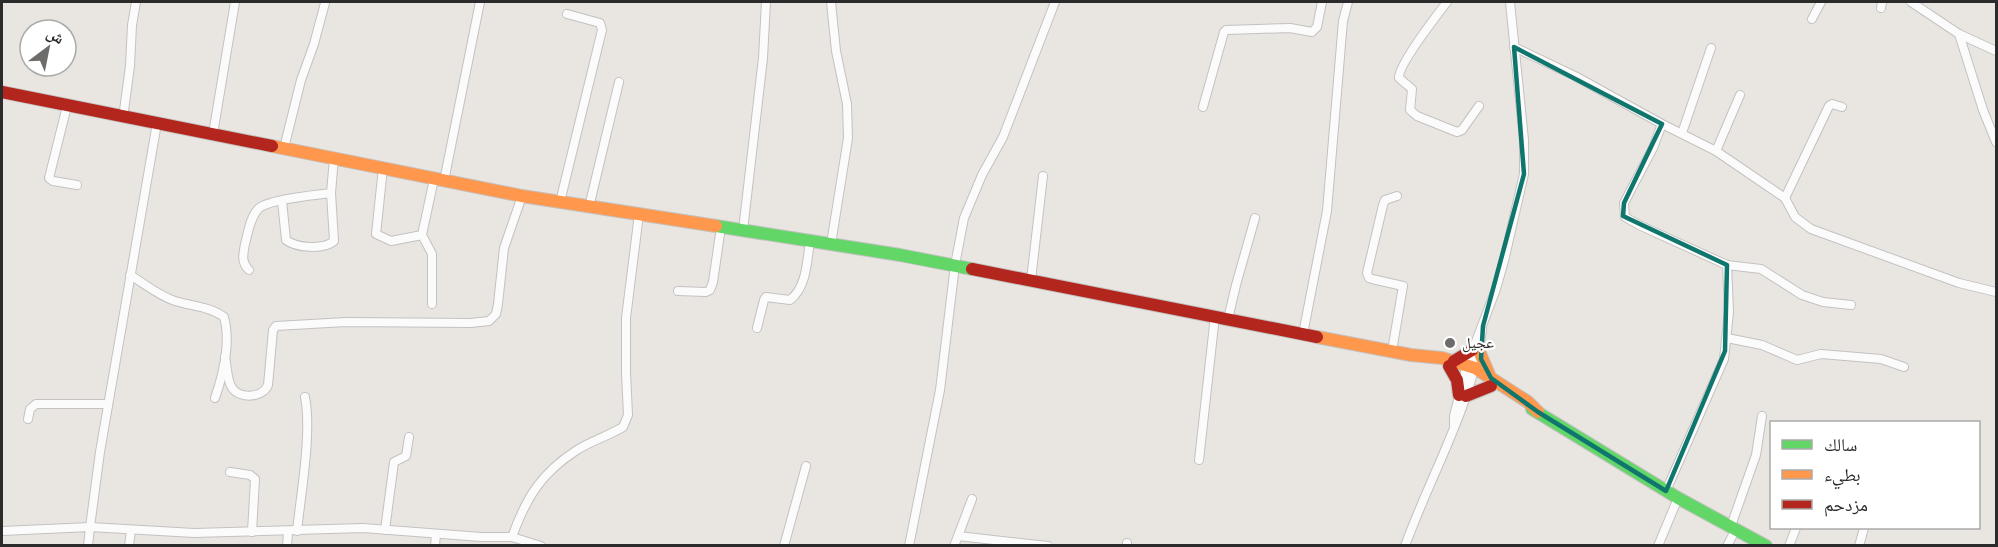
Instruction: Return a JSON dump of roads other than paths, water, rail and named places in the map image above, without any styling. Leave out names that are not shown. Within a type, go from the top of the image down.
[{"type":"main road","points":[[2,92],[522,196],[831,244],[955,266],[1452,363],[1470,370],[1528,402],[1538,412],[1666,491],[1766,546]]},
{"type":"main road","points":[[1452,363],[1475,350],[1491,382]]},
{"type":"main road","points":[[1452,363],[1463,395],[1491,382]]},
{"type":"street","points":[[123,118],[136,2]]},
{"type":"street","points":[[213,134],[235,2]]},
{"type":"street","points":[[432,304],[432,254],[422,235],[439,180],[480,2]]},
{"type":"street","points":[[743,230],[763,58],[766,2]]},
{"type":"street","points":[[831,2],[836,51],[847,104],[848,126],[848,143],[831,244]]},
{"type":"street","points":[[909,546],[940,390],[955,266],[966,210],[982,175],[1004,137],[1055,2]]},
{"type":"street","points":[[1203,107],[1226,30],[1282,28],[1312,32],[1317,27],[1322,2]]},
{"type":"street","points":[[1303,334],[1327,211],[1343,21],[1348,2]]},
{"type":"street","points":[[1447,2],[1404,63],[1399,74],[1400,78],[1412,89],[1410,110],[1417,116],[1453,130],[1462,130],[1479,106]]},
{"type":"street","points":[[1405,546],[1454,426],[1454,416],[1463,395],[1504,261],[1521,193],[1524,174],[1524,140],[1510,2]]},
{"type":"street","points":[[1812,19],[1821,2]]},
{"type":"street","points":[[1911,2],[1959,34],[1996,51]]},
{"type":"street","points":[[284,148],[301,80],[325,3]]},
{"type":"street","points":[[560,202],[602,30],[600,23],[567,14]]},
{"type":"street","points":[[1959,34],[1983,110],[1996,142]]},
{"type":"street","points":[[1514,47],[1575,76],[1716,151],[1785,198],[1796,217],[1811,229],[1959,283],[1996,292]]},
{"type":"street","points":[[1682,133],[1710,48]]},
{"type":"street","points":[[589,207],[619,82]]},
{"type":"street","points":[[1716,151],[1740,95]]},
{"type":"street","points":[[1785,198],[1828,106],[1832,104],[1842,107]]},
{"type":"street","points":[[67,106],[50,178],[77,185]]},
{"type":"street","points":[[88,546],[108,404],[157,123]]},
{"type":"street","points":[[1662,124],[1653,148],[1624,203],[1624,217],[1727,265],[1761,270],[1802,295],[1823,302],[1851,305]]},
{"type":"street","points":[[282,201],[286,240],[290,243],[315,247],[331,244],[334,241],[332,193],[334,158]]},
{"type":"street","points":[[383,168],[376,234],[391,241],[422,235]]},
{"type":"street","points":[[1031,280],[1043,176]]},
{"type":"street","points":[[249,270],[245,266],[243,256],[249,227],[256,212],[266,204],[332,193]]},
{"type":"street","points":[[225,357],[231,387],[249,396],[260,394],[268,385],[273,330],[276,326],[345,322],[471,323],[489,321],[496,314],[504,248],[522,196]]},
{"type":"street","points":[[1392,351],[1403,286],[1367,276],[1383,205],[1386,200],[1397,196]]},
{"type":"street","points":[[512,537],[528,498],[543,477],[577,450],[623,428],[627,422],[626,318],[639,214]]},
{"type":"street","points":[[1228,319],[1255,218]]},
{"type":"street","points":[[678,291],[706,292],[710,290],[721,227]]},
{"type":"street","points":[[757,328],[766,297],[790,300],[800,288],[807,265],[810,241]]},
{"type":"street","points":[[1666,491],[1724,359],[1729,303],[1727,265]]},
{"type":"street","points":[[130,275],[173,300],[222,315],[225,321],[225,357],[222,378],[215,398]]},
{"type":"street","points":[[1199,460],[1215,316]]},
{"type":"street","points":[[1727,338],[1762,345],[1797,360],[1821,354],[1881,359],[1904,367]]},
{"type":"street","points":[[286,546],[293,531],[306,432],[305,397]]},
{"type":"street","points":[[28,419],[30,409],[36,404],[108,404]]},
{"type":"street","points":[[1727,546],[1758,447],[1762,416]]},
{"type":"street","points":[[385,530],[394,462],[406,456],[409,437]]},
{"type":"street","points":[[784,546],[806,466]]},
{"type":"street","points":[[230,472],[250,475],[255,479],[252,532]]},
{"type":"street","points":[[1658,546],[1678,498]]},
{"type":"street","points":[[954,546],[972,499]]},
{"type":"street","points":[[2,531],[90,527],[194,533],[352,528],[512,537],[541,546]]},
{"type":"street","points":[[1789,546],[1796,529]]},
{"type":"street","points":[[1859,546],[1864,529]]},
{"type":"street","points":[[129,546],[131,530]]},
{"type":"street","points":[[435,546],[436,534]]},
{"type":"street","points":[[958,536],[1048,546]]},
{"type":"place","name":"عجيل","points":[[1450,343]]}]
